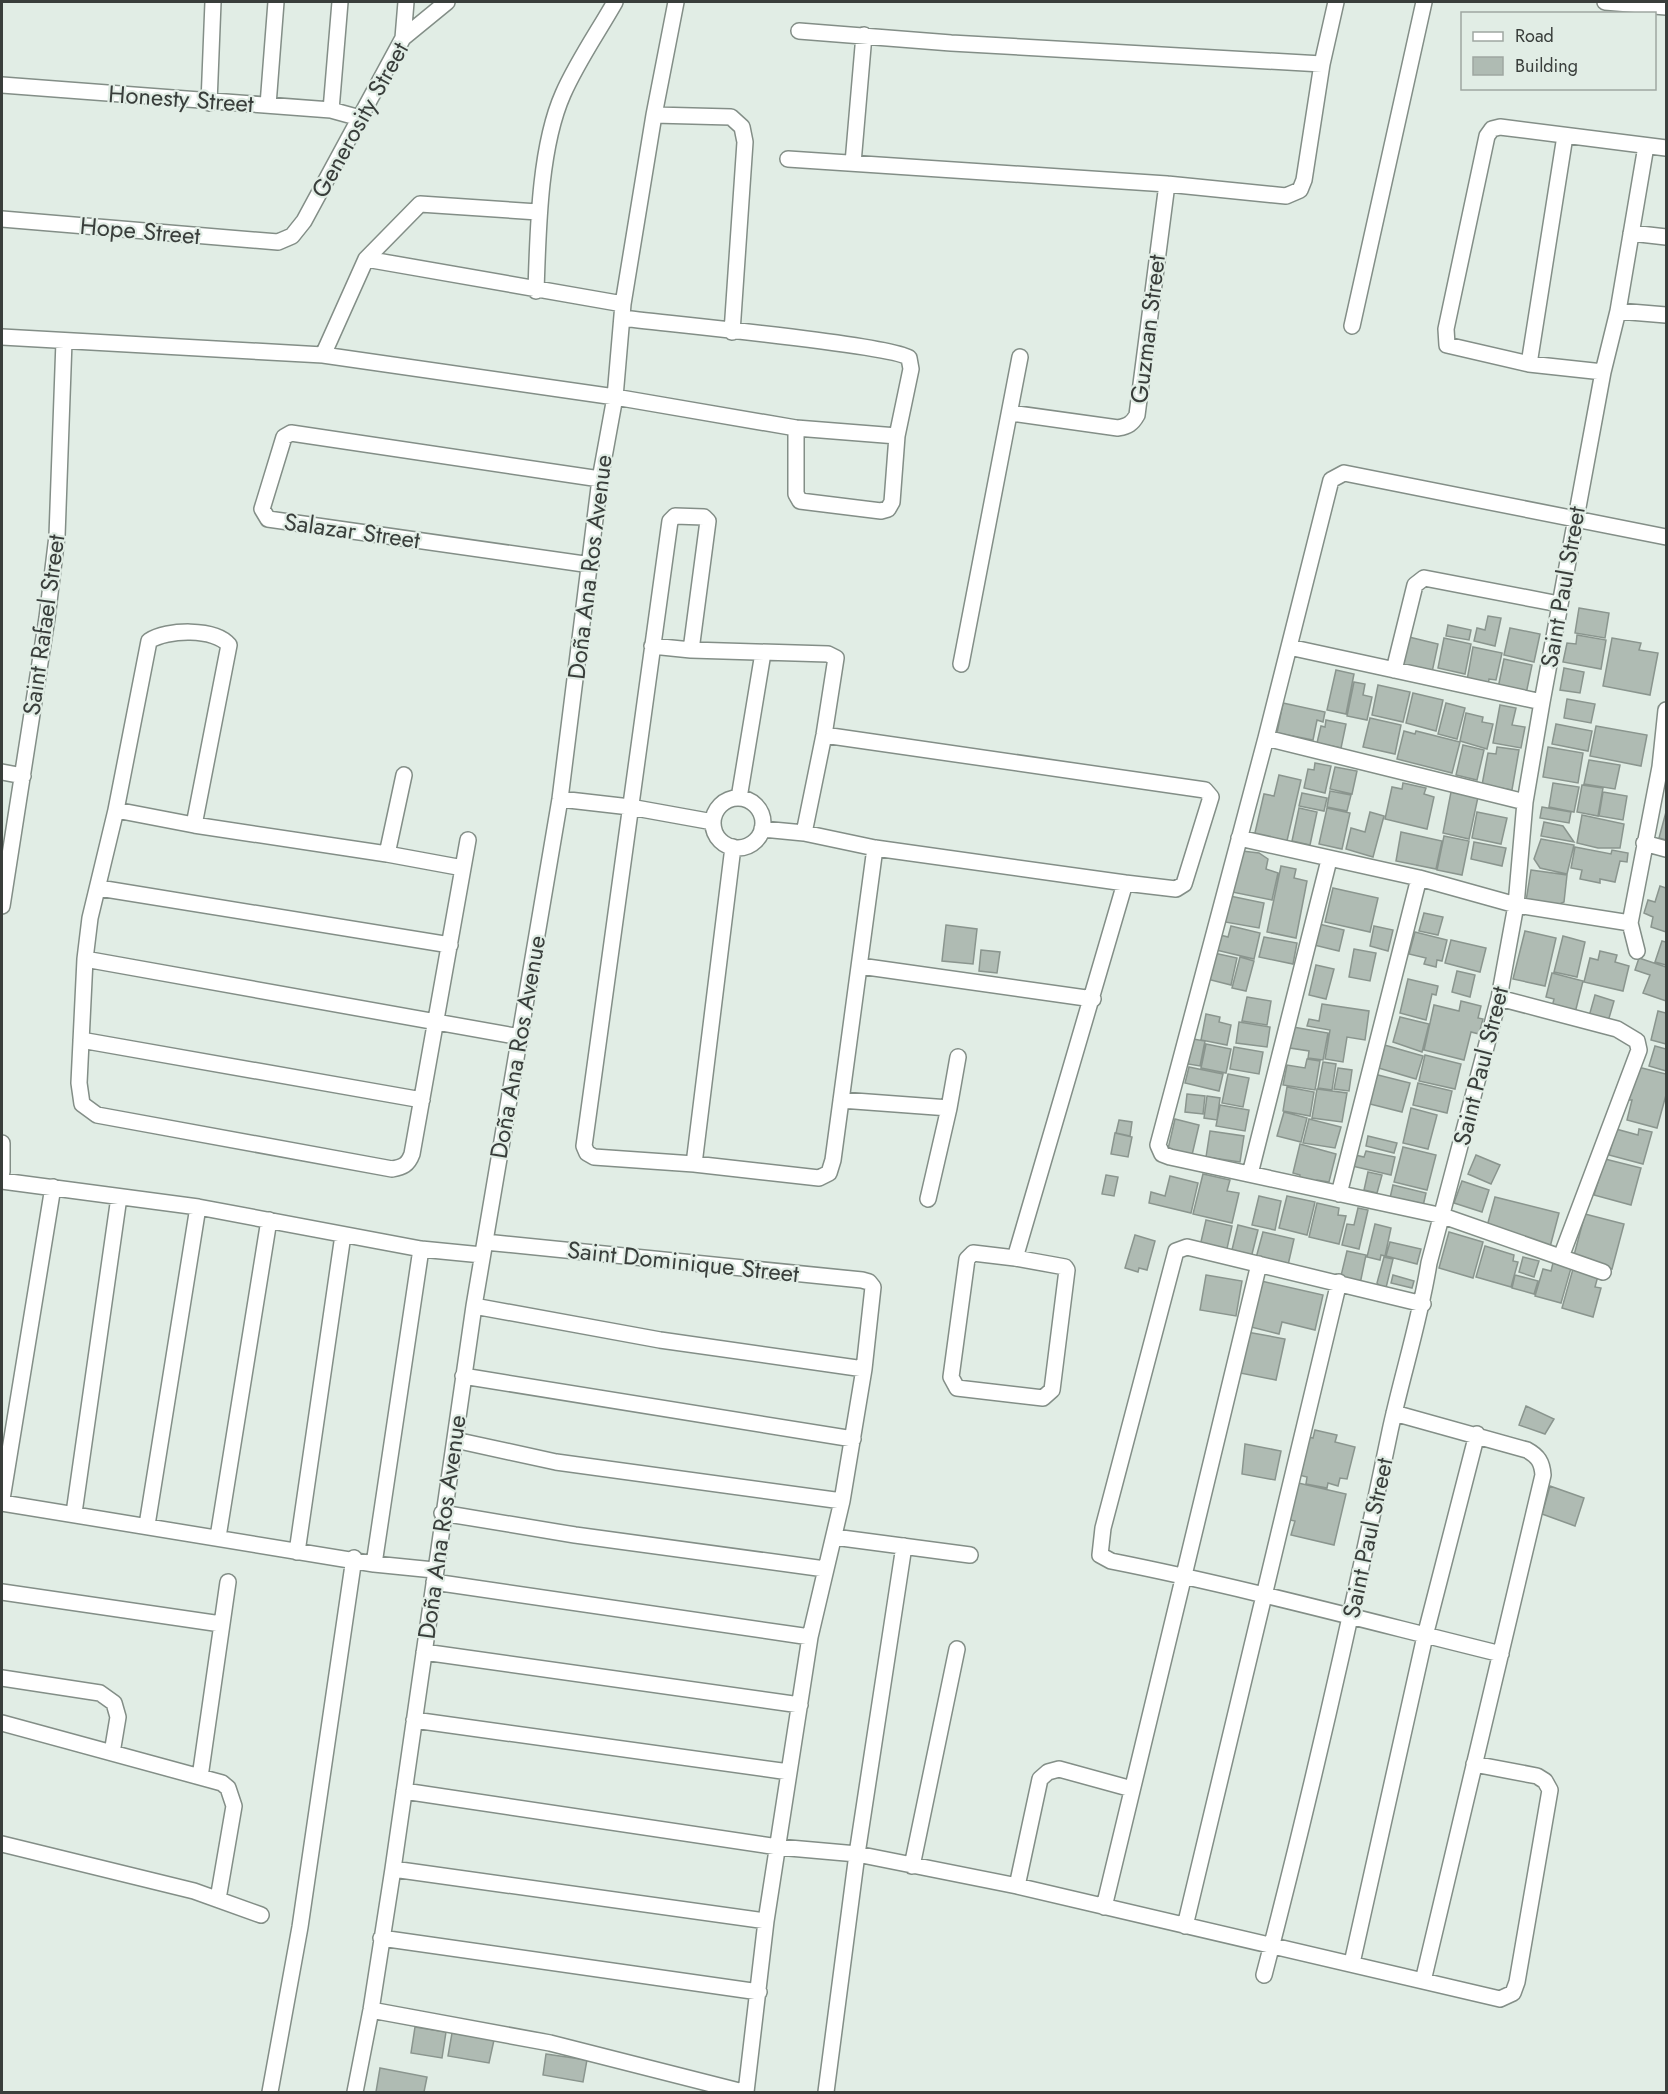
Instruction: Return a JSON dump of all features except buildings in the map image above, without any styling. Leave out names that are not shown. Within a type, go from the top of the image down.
[{"type":"street","points":[[209,103],[213,2]]},
{"type":"street","points":[[268,105],[276,2]]},
{"type":"street","points":[[330,110],[340,2]]},
{"type":"street","points":[[403,38],[406,2]]},
{"type":"street","name":"Generosity Street","points":[[278,242],[292,236],[304,221],[403,38],[436,8],[447,2]]},
{"type":"street","points":[[536,291],[538,212],[550,142],[562,95],[615,2]]},
{"type":"street","name":"Doña Ana Ros Avenue","points":[[355,2092],[371,2010],[393,1869],[442,1513],[474,1306],[560,799],[600,479],[615,397],[622,311],[675,2]]},
{"type":"street","points":[[788,159],[1167,184],[1286,196],[1300,190],[1304,180],[1322,64],[1336,2]]},
{"type":"street","points":[[1352,326],[1424,2]]},
{"type":"street","points":[[1605,2],[1666,7]]},
{"type":"street","points":[[799,31],[951,43],[1322,64]]},
{"type":"street","points":[[853,163],[864,35]]},
{"type":"street","name":"Honesty Street","points":[[2,85],[209,103],[330,110],[360,118]]},
{"type":"street","points":[[654,115],[731,117],[742,127],[745,142],[732,332]]},
{"type":"street","points":[[1603,372],[1529,364],[1447,345],[1446,328],[1487,136],[1492,129],[1500,127],[1666,148]]},
{"type":"street","points":[[1529,364],[1565,135]]},
{"type":"street","name":"Saint Paul Street","points":[[1264,1976],[1352,1617],[1394,1413],[1423,1304],[1429,1263],[1499,999],[1516,905],[1525,802],[1542,702],[1603,372],[1618,311],[1646,146]]},
{"type":"street","name":"Guzman Street","points":[[1011,413],[1118,428],[1127,427],[1133,422],[1137,416],[1167,184]]},
{"type":"street","points":[[323,355],[366,259],[420,204],[538,212]]},
{"type":"street","name":"Hope Street","points":[[2,219],[278,242]]},
{"type":"street","points":[[1630,233],[1666,237]]},
{"type":"street","points":[[366,259],[536,291],[622,311],[732,332],[849,345],[906,356],[911,362],[897,436],[891,506],[881,511],[800,501],[796,494],[796,428]]},
{"type":"street","points":[[1618,311],[1666,315]]},
{"type":"street","points":[[2,337],[323,355],[615,397],[796,428],[897,436]]},
{"type":"street","name":"Saint Rafael Street","points":[[2,906],[57,536],[64,341]]},
{"type":"street","points":[[961,664],[1020,357]]},
{"type":"street","name":"Salazar Street","points":[[591,565],[268,519],[262,509],[284,437],[291,433],[600,479]]},
{"type":"street","points":[[1603,1272],[1443,1216],[1170,1157],[1161,1154],[1158,1145],[1266,738],[1328,485],[1338,474],[1344,473],[1666,537]]},
{"type":"street","points":[[691,650],[708,521],[704,517],[675,516],[670,521],[652,646],[584,1150],[594,1157],[694,1164],[819,1178],[829,1173],[833,1160],[875,848]]},
{"type":"street","points":[[1394,670],[1415,585],[1424,578],[1559,604]]},
{"type":"street","points":[[194,825],[229,645],[223,638],[214,635],[168,633],[149,641],[116,810],[90,918],[85,959],[79,1083],[82,1104],[97,1115],[392,1169],[402,1168],[409,1162],[437,1023],[468,840]]},
{"type":"street","points":[[652,646],[691,650],[828,654],[836,658],[824,735],[804,833]]},
{"type":"street","points":[[1289,648],[1542,702]]},
{"type":"street","points":[[739,798],[763,653]]},
{"type":"street","points":[[1637,951],[1630,923],[1644,843],[1663,768],[1666,710]]},
{"type":"street","points":[[762,829],[804,833],[875,848],[1176,889],[1184,884],[1211,802],[1207,791],[824,735]]},
{"type":"street","points":[[1266,738],[1525,802]]},
{"type":"street","points":[[2,772],[23,776]]},
{"type":"street","points":[[387,854],[404,775]]},
{"type":"street","points":[[739,798],[750,801],[758,808],[762,818],[762,829],[756,840],[745,847],[732,847],[722,842],[714,833],[712,822],[717,809],[726,800],[739,798]]},
{"type":"street","points":[[560,799],[630,807],[712,822]]},
{"type":"street","points":[[116,810],[194,825],[387,854],[463,868]]},
{"type":"street","points":[[1239,838],[1329,860],[1419,878],[1516,905],[1630,923]]},
{"type":"street","points":[[1644,843],[1666,849]]},
{"type":"street","points":[[694,1164],[732,847]]},
{"type":"street","points":[[1250,1174],[1329,860]]},
{"type":"street","points":[[1339,1194],[1419,878]]},
{"type":"street","points":[[1015,1258],[1093,999],[1125,883]]},
{"type":"street","points":[[99,888],[450,945]]},
{"type":"street","points":[[85,959],[520,1036]]},
{"type":"street","points":[[860,966],[1093,999]]},
{"type":"street","points":[[1499,999],[1617,1029],[1637,1041],[1639,1050],[1561,1257]]},
{"type":"street","points":[[81,1040],[422,1100]]},
{"type":"street","points":[[928,1199],[958,1057]]},
{"type":"street","points":[[841,1100],[949,1108]]},
{"type":"street","points":[[2,1143],[2,1172]]},
{"type":"street","name":"Saint Dominique Street","points":[[2,1180],[198,1208],[421,1249],[484,1249],[862,1280],[871,1284],[874,1293],[864,1369]]},
{"type":"street","points":[[2,1499],[53,1187]]},
{"type":"street","points":[[74,1513],[119,1197]]},
{"type":"street","points":[[147,1525],[198,1208]]},
{"type":"street","points":[[218,1537],[269,1220]]},
{"type":"street","points":[[297,1552],[343,1235]]},
{"type":"street","points":[[1423,1304],[1187,1247],[1176,1251],[1099,1550],[1103,1559],[1185,1575],[1265,1597],[1501,1654]]},
{"type":"street","points":[[374,1564],[421,1249]]},
{"type":"street","points":[[973,1253],[1015,1258],[1065,1266],[1067,1269],[1052,1390],[1043,1398],[957,1389],[951,1377],[967,1258],[973,1253]]},
{"type":"street","points":[[1104,1907],[1259,1264]]},
{"type":"street","points":[[1185,1926],[1339,1282]]},
{"type":"street","points":[[371,2010],[550,2043],[744,2092],[759,1992],[766,1922],[810,1637],[843,1501],[864,1369],[660,1340],[474,1306]]},
{"type":"street","points":[[463,1376],[853,1438]]},
{"type":"street","points":[[1394,1413],[1478,1434],[1527,1450],[1536,1455],[1542,1464],[1543,1475],[1423,1981]]},
{"type":"street","points":[[1352,1963],[1425,1636],[1478,1434]]},
{"type":"street","points":[[455,1440],[556,1462],[843,1501]]},
{"type":"street","points":[[2,1503],[147,1525],[297,1552],[354,1558],[434,1576],[810,1637]]},
{"type":"street","points":[[442,1513],[575,1535],[825,1569]]},
{"type":"street","points":[[834,1537],[970,1555]]},
{"type":"street","points":[[825,2092],[857,1854],[904,1546]]},
{"type":"street","points":[[270,2092],[300,1927],[354,1558]]},
{"type":"street","points":[[200,1777],[228,1582]]},
{"type":"street","points":[[2,1592],[221,1624]]},
{"type":"street","points":[[912,1866],[957,1649]]},
{"type":"street","points":[[424,1653],[800,1705]]},
{"type":"street","points":[[2,1678],[100,1693],[114,1703],[118,1718],[112,1753]]},
{"type":"street","points":[[414,1720],[789,1772]]},
{"type":"street","points":[[2,1723],[222,1783],[228,1788],[234,1806],[218,1899]]},
{"type":"street","points":[[404,1791],[778,1847],[857,1854],[1017,1886],[1500,1999],[1513,1994],[1517,1982],[1550,1790],[1545,1781],[1537,1776],[1474,1764]]},
{"type":"street","points":[[1017,1886],[1040,1779],[1048,1772],[1059,1769],[1132,1789]]},
{"type":"street","points":[[2,1844],[218,1899],[261,1915]]},
{"type":"street","points":[[393,1869],[766,1922]]},
{"type":"street","points":[[381,1938],[759,1992]]}]
